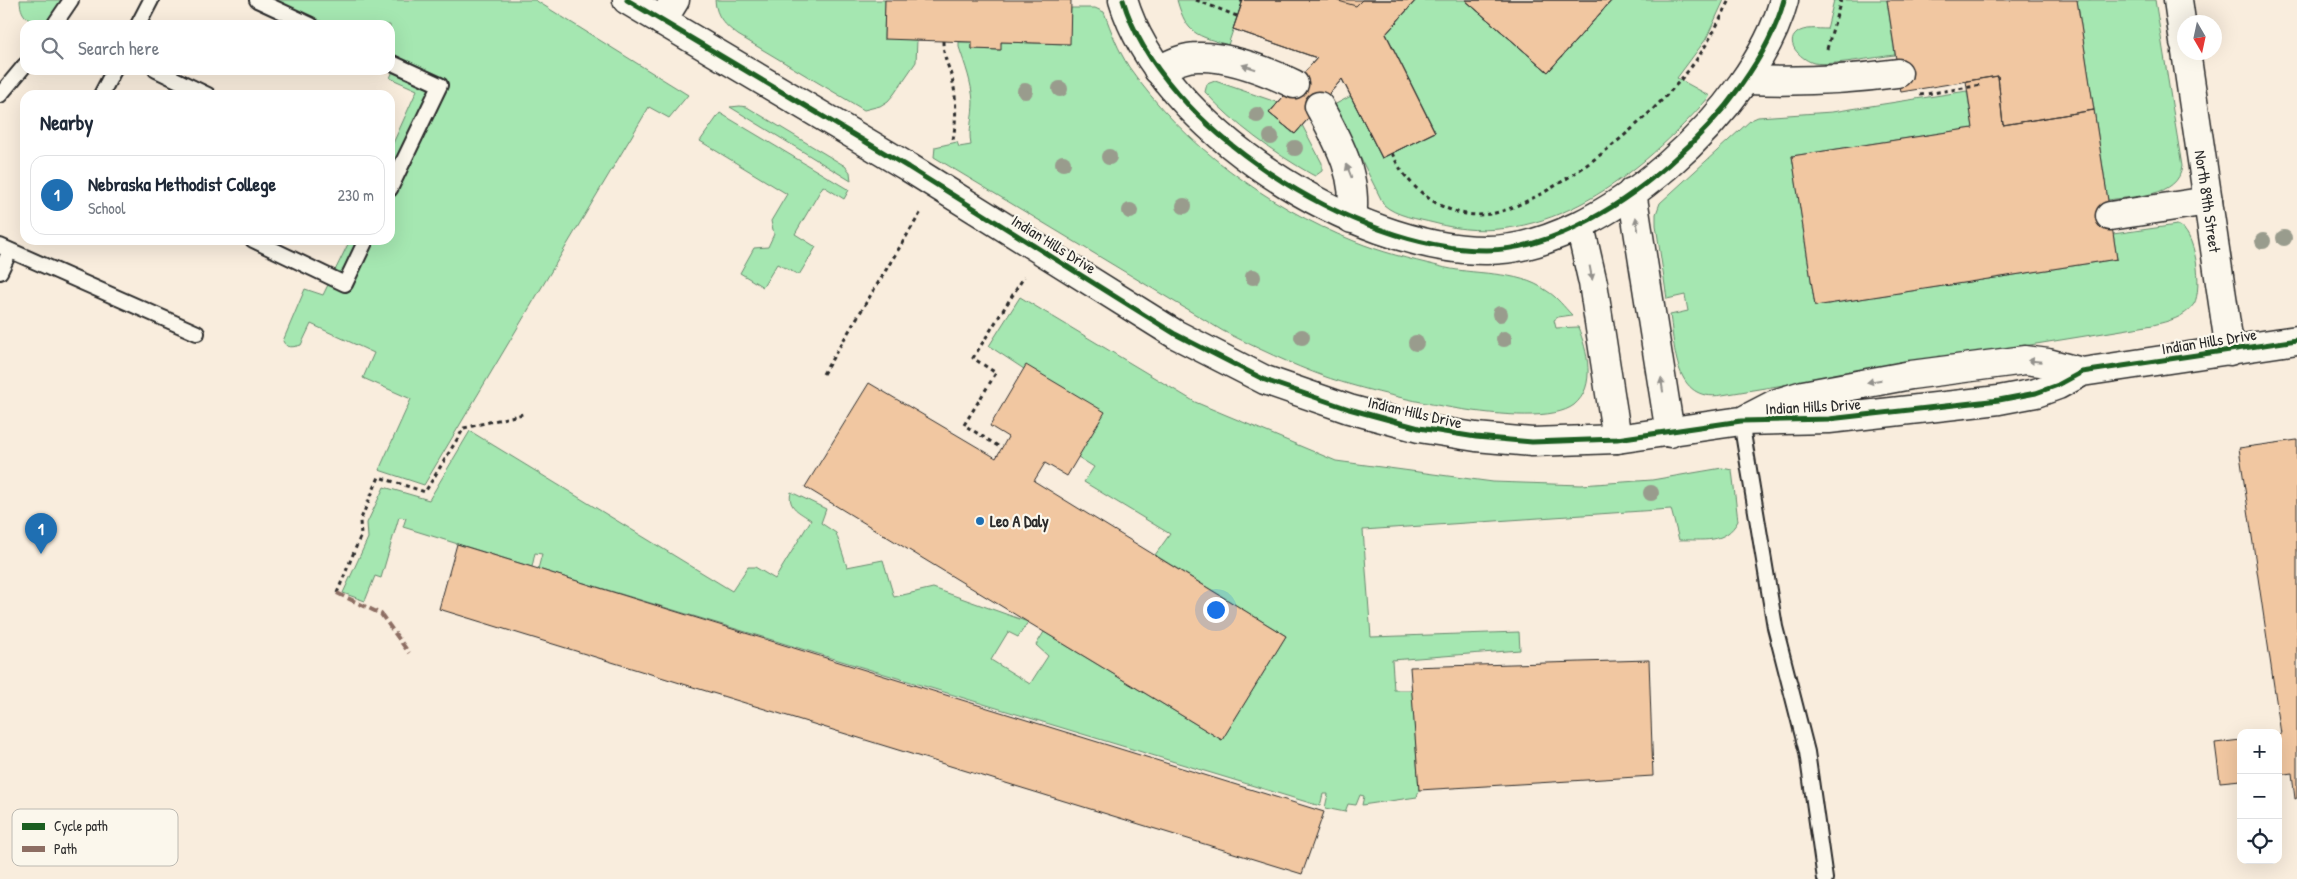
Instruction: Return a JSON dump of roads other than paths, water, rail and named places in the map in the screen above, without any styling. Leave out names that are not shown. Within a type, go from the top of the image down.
[{"type":"street","name":"Indian Hills Drive","points":[[627,0],[669,10],[902,164],[1175,334],[1265,380],[1349,409],[1448,433],[1532,442],[1617,439],[1670,433],[1741,421],[1829,419],[1999,400],[2044,391],[2082,372],[2297,340]]},
{"type":"street","points":[[1121,1],[1139,42],[1158,70],[1194,110],[1252,160],[1300,192],[1352,219],[1428,243],[1463,249],[1488,250],[1535,244],[1580,226],[1632,192],[1687,147],[1746,80],[1772,34],[1784,0]]},
{"type":"street","points":[[2178,0],[2180,15]]},
{"type":"street","points":[[1158,70],[1181,60],[1198,57],[1220,58],[1294,84]]},
{"type":"street","name":"North 89th Street","points":[[2187,60],[2230,351]]},
{"type":"street","points":[[1746,80],[1794,82],[1837,80],[1898,73]]},
{"type":"street","points":[[1319,106],[1337,138],[1353,181],[1354,204],[1352,219]]},
{"type":"street","points":[[1632,192],[1670,433]]},
{"type":"street","points":[[2110,216],[2208,201]]},
{"type":"street","points":[[1580,226],[1593,283],[1617,439]]},
{"type":"street","name":"Indian Hills Drive","points":[[1741,421],[1777,403],[1796,397],[1911,375],[2032,360],[2082,372]]},
{"type":"lane","points":[[57,20],[71,0]]},
{"type":"lane","points":[[141,20],[151,0]]},
{"type":"lane","points":[[257,0],[300,20]]},
{"type":"lane","points":[[395,64],[440,85],[395,178]]},
{"type":"lane","points":[[0,95],[20,71]]},
{"type":"lane","points":[[104,90],[111,75]]},
{"type":"lane","points":[[166,75],[198,90]]},
{"type":"lane","points":[[263,245],[345,284],[364,245]]},
{"type":"lane","points":[[0,272],[5,249],[197,333]]},
{"type":"lane","points":[[1741,421],[1775,627],[1807,752],[1825,879]]},
{"type":"place","name":"Leo A Daly","points":[[980,521]]},
{"type":"place","name":"Nebraska Methodist College","points":[[41,554]]}]
